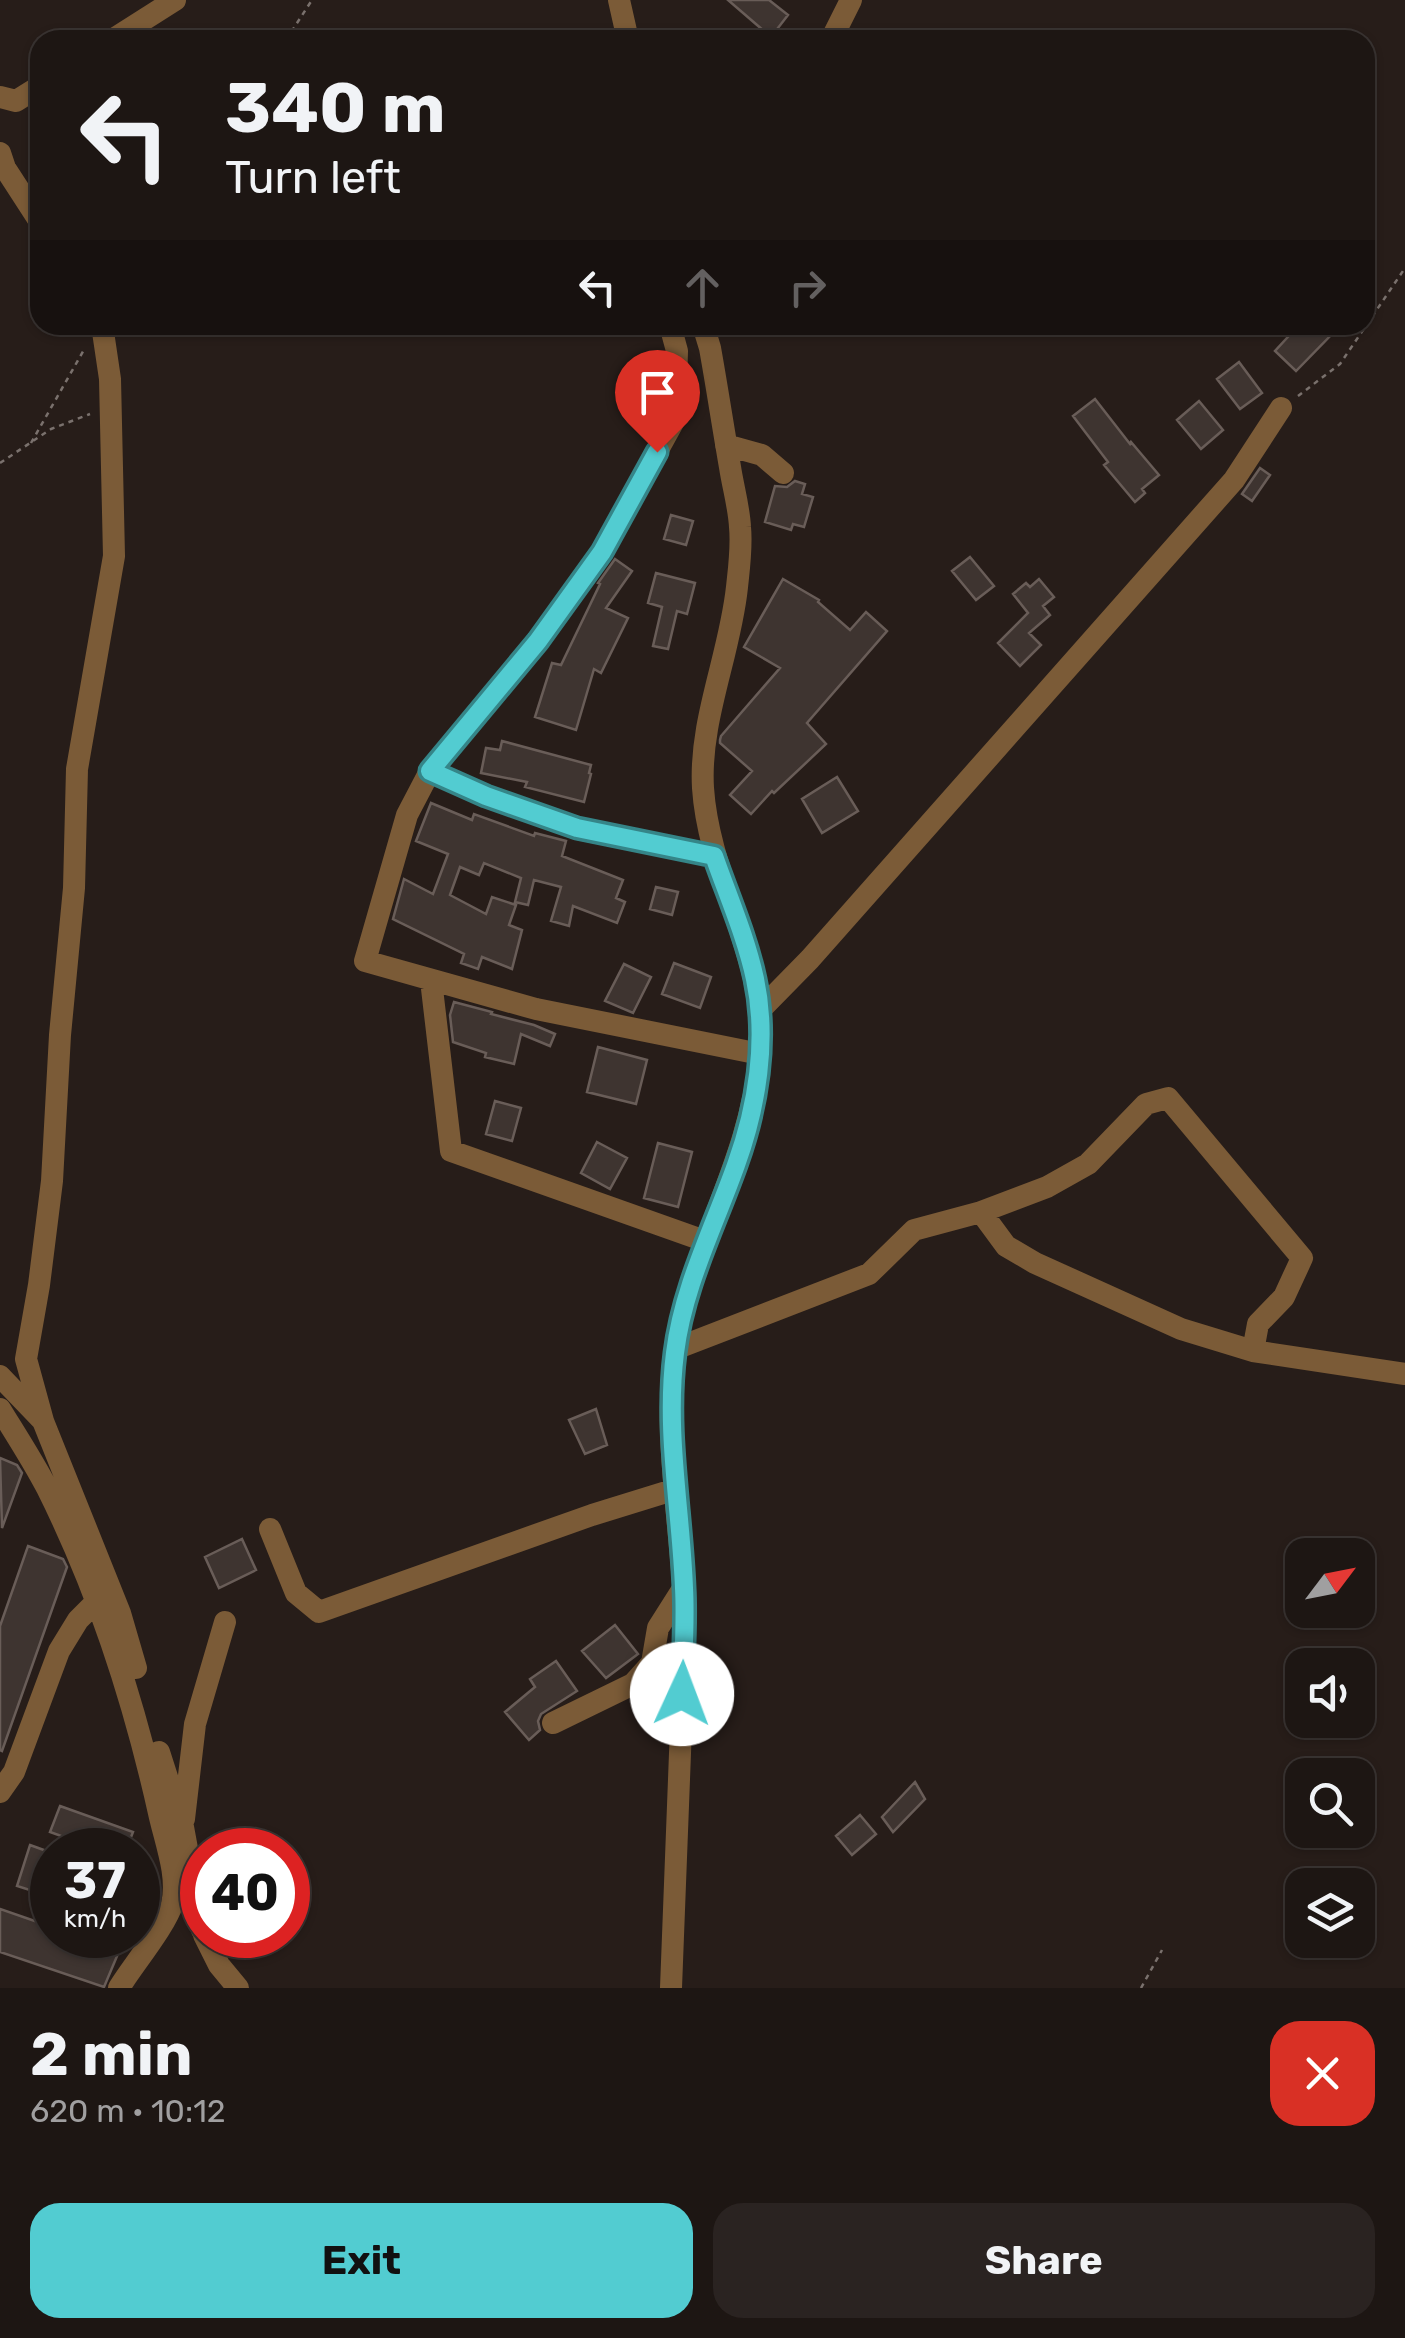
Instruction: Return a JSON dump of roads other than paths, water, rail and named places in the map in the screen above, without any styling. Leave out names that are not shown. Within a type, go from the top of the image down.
[{"type":"street","points":[[128,30],[175,0]]},
{"type":"street","points":[[619,0],[626,30]]},
{"type":"street","points":[[835,30],[851,0]]},
{"type":"street","points":[[0,97],[16,101],[30,92]]},
{"type":"street","points":[[0,153],[4,168],[30,207]]},
{"type":"street","points":[[96,335],[110,378],[114,556],[77,769],[74,888],[52,1182],[26,1359],[43,1420],[120,1613],[183,1827]]},
{"type":"street","points":[[673,335],[677,350],[675,419],[602,552],[538,641],[430,771],[407,815],[366,961],[536,1009],[760,1054]]},
{"type":"street","points":[[671,1988],[685,1623],[672,1420],[675,1349],[705,1242],[736,1165],[760,1054],[760,1010],[754,973],[714,856],[706,818],[702,758],[736,593],[740,541],[707,335]]},
{"type":"street","points":[[760,1010],[810,959],[1234,480],[1281,408]]},
{"type":"street","points":[[726,445],[762,455],[782,472]]},
{"type":"street","points":[[430,771],[486,796],[577,828],[714,856]]},
{"type":"street","points":[[431,980],[451,1150],[705,1242]]},
{"type":"street","points":[[675,1349],[869,1274],[914,1230],[981,1212],[1046,1186],[1088,1164],[1146,1104],[1168,1098],[1302,1258],[1284,1297],[1258,1324],[1252,1351]]},
{"type":"street","points":[[981,1212],[1006,1246],[1035,1264],[1181,1328],[1252,1351],[1405,1374]]},
{"type":"street","points":[[0,1376],[43,1420]]},
{"type":"street","points":[[0,1409],[45,1485],[97,1601],[150,1776],[174,1885],[172,1904],[165,1918],[118,1988]]},
{"type":"street","points":[[270,1530],[296,1593],[319,1612],[676,1488]]},
{"type":"street","points":[[552,1723],[633,1684],[652,1663],[658,1628],[684,1586]]},
{"type":"street","points":[[0,1792],[14,1772],[59,1651],[78,1620],[97,1601]]},
{"type":"street","points":[[183,1827],[195,1724],[225,1622]]},
{"type":"street","points":[[216,1958],[238,1988]]}]
